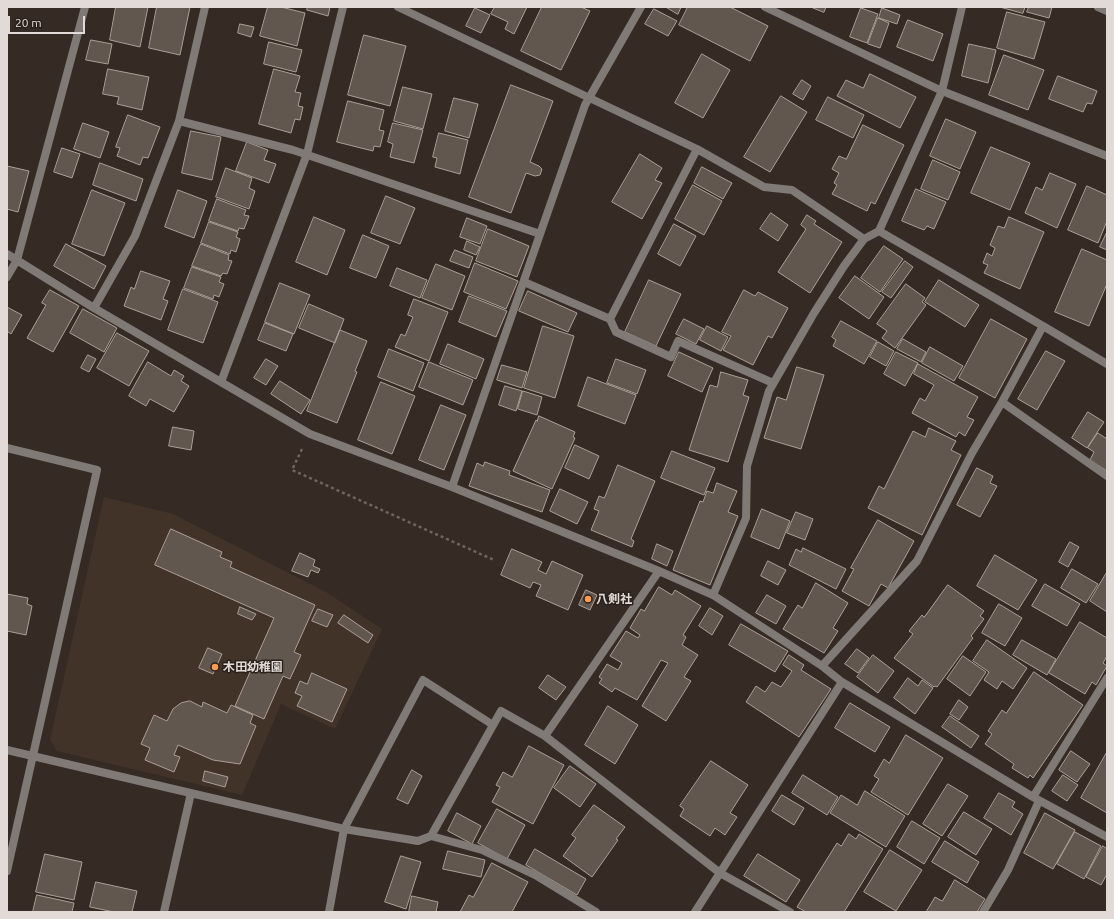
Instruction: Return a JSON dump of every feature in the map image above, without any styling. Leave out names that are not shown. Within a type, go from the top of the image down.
[{"type":"street","points":[[7,277],[17,260],[84,7]]},
{"type":"street","points":[[94,308],[135,236],[179,121],[205,7]]},
{"type":"street","points":[[221,382],[307,154],[343,7]]},
{"type":"street","points":[[398,7],[697,149],[764,187],[792,190],[864,239]]},
{"type":"street","points":[[452,487],[585,105],[641,7]]},
{"type":"street","points":[[765,7],[942,91],[1107,156]]},
{"type":"street","points":[[713,595],[746,518],[747,466],[769,391],[814,313],[844,266],[864,239],[880,231],[942,91],[962,7]]},
{"type":"street","points":[[1098,7],[1107,11]]},
{"type":"street","points":[[179,121],[307,154],[540,234]]},
{"type":"street","points":[[610,319],[697,149]]},
{"type":"street","points":[[880,231],[1107,364]]},
{"type":"street","points":[[7,254],[94,308],[310,434],[452,487],[659,571],[713,595],[822,666],[842,682],[1036,799],[1107,837]]},
{"type":"street","points":[[524,282],[610,319],[616,332],[671,357],[678,341],[773,383]]},
{"type":"street","points":[[822,666],[917,561],[972,453],[1002,402],[1043,326]]},
{"type":"street","points":[[1002,402],[1107,476]]},
{"type":"street","points":[[7,448],[97,470],[7,872]]},
{"type":"street","points":[[545,736],[659,571]]},
{"type":"street","points":[[983,912],[1008,870],[1036,799],[1107,678]]},
{"type":"street","points":[[330,912],[344,829],[424,680],[493,726]]},
{"type":"street","points":[[695,912],[842,682]]},
{"type":"street","points":[[431,836],[501,711],[545,736],[720,872],[790,912]]},
{"type":"street","points":[[7,750],[344,829],[418,841],[431,836],[482,850],[537,876],[596,912]]},
{"type":"street","points":[[164,912],[191,793]]},
{"type":"path","points":[[310,434],[292,470],[494,560]]},
{"type":"shaded area","name":"木田幼稚園","points":[[104,497],[173,514],[326,592],[382,629],[335,729],[281,704],[242,795],[57,751],[50,740]]},
{"type":"building","points":[[116,7],[148,7],[140,47],[110,40]]},
{"type":"building","points":[[157,7],[190,7],[180,55],[149,48]]},
{"type":"building","points":[[268,7],[281,7],[305,13],[297,46],[260,36]]},
{"type":"building","points":[[308,7],[330,7],[328,16],[307,10]]},
{"type":"building","points":[[495,7],[527,7],[514,34],[505,29],[508,22],[491,14]]},
{"type":"building","points":[[542,7],[581,7],[590,11],[561,70],[521,51]]},
{"type":"building","points":[[666,7],[681,7],[678,14]]},
{"type":"building","points":[[688,7],[730,7],[768,26],[750,61],[679,25]]},
{"type":"building","points":[[811,7],[826,7],[824,12]]},
{"type":"building","points":[[1000,7],[1025,7],[1023,13]]},
{"type":"building","points":[[1029,7],[1052,7],[1049,18],[1027,12]]},
{"type":"building","points":[[475,8],[490,15],[481,33],[466,26]]},
{"type":"building","points":[[861,8],[878,14],[867,43],[850,37]]},
{"type":"building","points":[[882,8],[900,15],[897,24],[879,18]]},
{"type":"building","points":[[654,9],[677,21],[668,36],[645,24]]},
{"type":"building","points":[[1007,12],[1045,22],[1034,59],[997,48]]},
{"type":"building","points":[[878,18],[889,23],[880,48],[868,44]]},
{"type":"building","points":[[908,20],[943,34],[933,61],[897,47]]},
{"type":"building","points":[[240,24],[254,27],[251,37],[238,33]]},
{"type":"building","points":[[364,35],[406,46],[390,106],[348,95]]},
{"type":"building","points":[[91,40],[112,44],[108,64],[86,60]]},
{"type":"building","points":[[269,42],[302,50],[296,72],[264,64]]},
{"type":"building","points":[[969,44],[996,50],[988,83],[962,76]]},
{"type":"building","points":[[702,54],[730,70],[703,118],[675,103]]},
{"type":"building","points":[[1004,55],[1044,70],[1028,110],[989,95]]},
{"type":"building","points":[[108,69],[149,77],[142,110],[117,104],[119,97],[103,94]]},
{"type":"building","points":[[274,69],[300,76],[295,92],[301,93],[298,106],[303,107],[300,120],[295,119],[291,133],[259,124]]},
{"type":"building","points":[[870,74],[916,97],[900,128],[837,96],[846,80],[863,88]]},
{"type":"building","points":[[1058,76],[1097,91],[1092,104],[1087,103],[1083,112],[1049,99]]},
{"type":"building","points":[[802,80],[811,86],[803,100],[793,94]]},
{"type":"building","points":[[511,85],[553,101],[530,162],[542,169],[540,175],[535,176],[526,173],[511,213],[469,197]]},
{"type":"building","points":[[403,87],[432,94],[423,129],[394,121]]},
{"type":"building","points":[[781,96],[807,112],[770,172],[744,157]]},
{"type":"building","points":[[828,97],[864,115],[853,138],[816,120]]},
{"type":"building","points":[[454,98],[478,104],[469,138],[445,131]]},
{"type":"building","points":[[348,101],[384,110],[379,130],[384,131],[380,147],[374,146],[373,151],[337,142]]},
{"type":"building","points":[[128,115],[160,127],[148,158],[143,157],[140,165],[117,156],[120,148],[116,147]]},
{"type":"building","points":[[946,119],[976,132],[960,169],[930,156]]},
{"type":"building","points":[[83,123],[109,132],[100,158],[74,149]]},
{"type":"building","points":[[393,123],[423,130],[414,163],[390,157],[393,144],[388,142]]},
{"type":"building","points":[[863,125],[904,145],[875,204],[871,202],[867,211],[832,194],[837,185],[834,183],[839,173],[832,169],[839,156],[846,159]]},
{"type":"building","points":[[191,131],[221,137],[212,180],[182,173]]},
{"type":"building","points":[[439,133],[468,140],[460,174],[435,167],[437,158],[433,157]]},
{"type":"building","points":[[247,142],[268,150],[264,160],[276,164],[269,183],[236,171]]},
{"type":"building","points":[[991,147],[1030,163],[1010,210],[971,193]]},
{"type":"building","points":[[62,148],[80,154],[72,178],[54,172]]},
{"type":"building","points":[[640,154],[662,168],[655,180],[662,183],[642,219],[612,202]]},
{"type":"building","points":[[933,160],[960,172],[948,200],[921,189]]},
{"type":"building","points":[[100,163],[143,179],[136,201],[93,185]]},
{"type":"building","points":[[7,166],[29,171],[18,212],[7,209]]},
{"type":"building","points":[[702,167],[732,183],[723,199],[694,183]]},
{"type":"building","points":[[226,168],[252,178],[249,188],[255,191],[249,209],[216,197]]},
{"type":"building","points":[[1050,173],[1076,184],[1057,228],[1025,213],[1036,187],[1042,190]]},
{"type":"building","points":[[693,185],[722,201],[704,235],[675,219]]},
{"type":"building","points":[[1087,186],[1107,195],[1107,221],[1098,243],[1068,230]]},
{"type":"building","points":[[916,189],[946,202],[934,229],[927,226],[924,230],[902,221]]},
{"type":"building","points":[[92,190],[125,203],[104,256],[72,244]]},
{"type":"building","points":[[178,190],[207,201],[194,238],[165,227]]},
{"type":"building","points":[[386,196],[415,208],[400,244],[371,233]]},
{"type":"building","points":[[217,199],[246,210],[244,215],[249,216],[244,229],[239,228],[238,231],[209,221]]},
{"type":"building","points":[[771,213],[788,225],[778,241],[760,229]]},
{"type":"building","points":[[807,215],[816,221],[814,224],[842,242],[810,293],[778,272],[806,229],[801,225]]},
{"type":"building","points":[[314,217],[345,230],[327,275],[296,262]]},
{"type":"building","points":[[1009,217],[1044,232],[1020,289],[984,273],[988,265],[983,263],[987,253],[992,256],[995,248],[990,245],[998,226],[1004,228]]},
{"type":"building","points":[[467,218],[487,226],[480,244],[460,237]]},
{"type":"building","points":[[209,222],[238,232],[236,237],[240,239],[236,252],[231,250],[230,254],[201,243]]},
{"type":"building","points":[[674,224],[696,236],[680,266],[658,254]]},
{"type":"building","points":[[488,229],[529,246],[517,277],[476,261]]},
{"type":"building","points":[[1107,232],[1107,250],[1100,247]]},
{"type":"building","points":[[363,235],[389,246],[376,278],[350,268]]},
{"type":"building","points":[[467,241],[480,247],[476,255],[464,250]]},
{"type":"building","points":[[66,244],[106,266],[94,289],[54,266]]},
{"type":"building","points":[[201,244],[229,255],[228,260],[232,261],[227,274],[223,273],[221,276],[192,266]]},
{"type":"building","points":[[884,246],[903,259],[880,292],[861,278]]},
{"type":"building","points":[[1082,249],[1107,260],[1107,284],[1089,326],[1055,312]]},
{"type":"building","points":[[455,250],[473,257],[469,268],[450,261]]},
{"type":"building","points":[[905,261],[913,267],[891,298],[882,292]]},
{"type":"building","points":[[475,263],[518,281],[506,309],[464,292]]},
{"type":"building","points":[[436,264],[465,276],[452,310],[422,298]]},
{"type":"building","points":[[192,267],[221,277],[219,282],[224,284],[219,297],[214,295],[213,299],[184,288]]},
{"type":"building","points":[[397,268],[427,280],[420,298],[390,286]]},
{"type":"building","points":[[141,271],[170,281],[163,299],[168,301],[161,320],[124,306],[131,287],[134,289]]},
{"type":"building","points":[[855,276],[884,297],[869,319],[839,298]]},
{"type":"building","points":[[649,280],[681,294],[656,346],[625,332]]},
{"type":"building","points":[[939,280],[979,305],[965,327],[925,302]]},
{"type":"building","points":[[280,283],[310,295],[294,334],[265,322]]},
{"type":"building","points":[[906,284],[925,298],[922,302],[926,305],[895,348],[882,338],[887,331],[877,324]]},
{"type":"building","points":[[183,289],[218,302],[203,343],[168,330]]},
{"type":"building","points":[[50,290],[79,306],[53,352],[27,338],[46,305],[42,303]]},
{"type":"building","points":[[744,290],[755,296],[758,292],[788,308],[772,338],[768,336],[753,365],[723,350],[731,336],[722,332]]},
{"type":"building","points":[[528,291],[577,313],[568,332],[519,311]]},
{"type":"building","points":[[469,296],[507,311],[496,337],[459,322]]},
{"type":"building","points":[[414,299],[448,312],[429,361],[395,347],[401,334],[405,336],[413,317],[408,315]]},
{"type":"building","points":[[309,304],[344,319],[335,343],[299,328]]},
{"type":"building","points":[[7,307],[22,315],[11,334],[7,331]]},
{"type":"building","points":[[83,309],[117,328],[104,352],[70,333]]},
{"type":"building","points":[[684,319],[704,329],[696,344],[676,334]]},
{"type":"building","points":[[991,319],[1027,339],[995,398],[959,378]]},
{"type":"building","points":[[841,321],[877,341],[864,364],[833,346],[836,340],[832,337]]},
{"type":"building","points":[[265,323],[293,334],[286,351],[258,340]]},
{"type":"building","points":[[543,326],[574,336],[555,398],[524,388]]},
{"type":"building","points":[[707,326],[728,337],[721,351],[700,340]]},
{"type":"building","points":[[340,330],[367,341],[355,371],[357,372],[337,423],[307,411]]},
{"type":"building","points":[[117,333],[149,351],[129,386],[97,368]]},
{"type":"building","points":[[903,339],[926,352],[921,362],[897,349]]},
{"type":"building","points":[[878,342],[894,351],[886,366],[870,357]]},
{"type":"building","points":[[448,344],[484,359],[476,379],[440,364]]},
{"type":"building","points":[[930,347],[963,366],[954,381],[922,363]]},
{"type":"building","points":[[389,349],[424,363],[413,391],[378,377]]},
{"type":"building","points":[[1046,351],[1065,361],[1037,410],[1018,399]]},
{"type":"building","points":[[679,352],[713,368],[702,392],[668,376]]},
{"type":"building","points":[[896,352],[918,363],[905,386],[884,374]]},
{"type":"building","points":[[88,355],[96,359],[89,372],[81,368]]},
{"type":"building","points":[[266,359],[278,366],[266,385],[254,378]]},
{"type":"building","points":[[616,359],[646,370],[637,394],[607,383]]},
{"type":"building","points":[[148,362],[171,376],[174,370],[184,376],[181,381],[189,386],[174,412],[150,399],[146,406],[129,396]]},
{"type":"building","points":[[429,362],[473,380],[463,405],[419,387]]},
{"type":"building","points":[[918,364],[978,397],[967,417],[974,420],[965,436],[959,432],[956,437],[912,413],[920,398],[925,401],[934,385],[914,374]]},
{"type":"building","points":[[502,365],[527,372],[522,388],[497,380]]},
{"type":"building","points":[[797,367],[824,375],[801,449],[764,438],[777,397],[786,400]]},
{"type":"building","points":[[721,372],[748,380],[743,395],[749,397],[728,462],[689,450],[710,385],[717,387]]},
{"type":"building","points":[[588,377],[636,395],[625,424],[578,406]]},
{"type":"building","points":[[280,381],[310,400],[301,414],[271,394]]},
{"type":"building","points":[[381,382],[415,396],[392,454],[358,440]]},
{"type":"building","points":[[505,386],[522,391],[516,411],[499,405]]},
{"type":"building","points":[[523,391],[542,397],[537,415],[518,409]]},
{"type":"building","points":[[441,405],[466,415],[444,470],[419,460]]},
{"type":"building","points":[[1088,412],[1104,422],[1087,448],[1072,438]]},
{"type":"building","points":[[539,416],[575,432],[573,437],[575,438],[552,489],[513,471]]},
{"type":"building","points":[[173,427],[194,431],[191,450],[169,446]]},
{"type":"building","points":[[929,428],[956,441],[951,450],[961,455],[922,535],[868,508],[879,486],[884,489],[913,431],[925,437]]},
{"type":"building","points":[[1098,433],[1107,439],[1107,471],[1090,460],[1094,452],[1088,448]]},
{"type":"building","points":[[575,445],[599,456],[589,479],[565,468]]},
{"type":"building","points":[[672,451],[715,468],[704,495],[661,478]]},
{"type":"building","points":[[485,462],[510,471],[509,475],[550,490],[542,512],[469,486],[477,463],[483,466]]},
{"type":"building","points":[[618,465],[655,481],[631,539],[634,541],[632,547],[591,530],[599,511],[594,509],[599,496],[604,498]]},
{"type":"building","points":[[977,468],[993,476],[990,483],[997,486],[980,517],[957,505]]},
{"type":"building","points":[[717,483],[737,491],[728,512],[738,516],[710,585],[673,570],[700,501],[703,502],[707,491],[713,493]]},
{"type":"building","points":[[560,489],[588,502],[577,524],[550,511]]},
{"type":"building","points":[[762,509],[790,521],[779,549],[751,537]]},
{"type":"building","points":[[796,512],[813,519],[805,540],[787,533]]},
{"type":"building","points":[[878,520],[914,541],[888,588],[881,584],[869,606],[842,591],[854,569],[851,568]]},
{"type":"building","points":[[171,529],[222,552],[220,557],[232,562],[230,567],[315,605],[294,652],[301,655],[290,679],[283,676],[264,719],[235,706],[274,618],[155,565]]},
{"type":"building","points":[[1070,542],[1079,547],[1068,567],[1059,562]]},
{"type":"building","points":[[657,544],[673,551],[667,566],[652,559]]},
{"type":"building","points":[[803,548],[846,569],[836,589],[789,565],[796,549],[801,552]]},
{"type":"building","points":[[512,549],[542,562],[538,570],[546,574],[552,561],[583,575],[568,610],[536,596],[541,585],[533,582],[530,588],[501,575]]},
{"type":"building","points":[[300,553],[315,560],[313,566],[320,569],[318,573],[311,570],[308,577],[292,571]]},
{"type":"building","points":[[995,555],[1037,580],[1018,610],[977,586]]},
{"type":"building","points":[[768,561],[786,570],[778,585],[761,576]]},
{"type":"building","points":[[1072,569],[1098,584],[1086,603],[1061,588]]},
{"type":"building","points":[[1107,572],[1107,612],[1090,601]]},
{"type":"building","points":[[816,583],[848,603],[833,628],[838,631],[824,653],[783,629],[798,605],[802,608]]},
{"type":"building","points":[[1045,584],[1080,604],[1067,626],[1032,606]]},
{"type":"building","points":[[948,585],[984,611],[980,616],[984,619],[971,636],[973,638],[937,687],[934,687],[894,658],[913,634],[909,631],[922,615],[924,617]]},
{"type":"building","points":[[659,587],[672,595],[675,590],[701,606],[683,635],[686,637],[682,645],[698,655],[684,677],[691,681],[666,721],[642,706],[668,663],[661,660],[637,700],[615,688],[612,692],[599,683],[602,679],[599,677],[607,664],[618,670],[622,663],[610,656],[626,631],[638,638],[640,635],[630,628],[641,609],[644,611]]},
{"type":"building","points":[[586,590],[597,595],[590,610],[579,605]]},
{"type":"building","points":[[7,594],[28,598],[27,604],[32,606],[26,635],[7,631]]},
{"type":"building","points":[[767,595],[786,606],[776,624],[756,613]]},
{"type":"building","points":[[999,604],[1022,618],[1005,646],[982,633]]},
{"type":"building","points":[[240,607],[256,614],[252,620],[238,614]]},
{"type":"building","points":[[710,608],[723,616],[712,635],[699,626]]},
{"type":"building","points":[[318,609],[333,615],[327,627],[312,621]]},
{"type":"building","points":[[344,615],[373,635],[368,643],[338,623]]},
{"type":"building","points":[[1080,622],[1107,638],[1107,656],[1103,663],[1107,666],[1096,685],[1092,682],[1085,694],[1049,673]]},
{"type":"building","points":[[741,624],[788,651],[775,672],[729,645]]},
{"type":"building","points":[[987,640],[1027,668],[1013,689],[1002,681],[997,689],[984,680],[989,672],[973,661]]},
{"type":"building","points":[[1022,640],[1056,659],[1047,675],[1013,655]]},
{"type":"building","points":[[208,648],[222,654],[213,674],[199,668]]},
{"type":"building","points":[[857,649],[869,658],[858,673],[845,664]]},
{"type":"building","points":[[789,655],[804,665],[801,670],[831,689],[799,737],[746,702],[756,686],[765,692],[772,682],[781,687],[792,671],[783,665]]},
{"type":"building","points":[[873,655],[894,671],[878,693],[857,677]]},
{"type":"building","points":[[963,656],[986,672],[970,696],[947,679]]},
{"type":"building","points":[[1034,672],[1083,705],[1033,778],[1030,775],[1028,778],[1012,768],[1014,764],[985,744],[992,734],[988,731],[1002,710],[1006,713]]},
{"type":"building","points":[[312,673],[347,689],[332,722],[297,706],[302,696],[295,693],[300,681],[307,684]]},
{"type":"building","points":[[548,675],[566,687],[556,700],[539,688]]},
{"type":"building","points":[[908,678],[918,686],[922,680],[933,688],[915,714],[894,698]]},
{"type":"building","points":[[959,700],[968,707],[959,720],[950,714]]},
{"type":"building","points":[[190,701],[202,707],[203,702],[227,713],[231,705],[253,715],[250,723],[256,726],[240,764],[213,760],[178,745],[174,755],[180,757],[174,772],[145,760],[150,748],[141,744],[154,715],[167,721],[173,709],[181,703]]},
{"type":"building","points":[[850,703],[890,727],[875,752],[835,728]]},
{"type":"building","points":[[608,706],[638,725],[615,764],[585,745]]},
{"type":"building","points":[[950,716],[979,736],[971,748],[942,727]]},
{"type":"building","points":[[906,735],[943,758],[908,815],[871,792],[879,779],[874,776],[884,759],[889,763]]},
{"type":"building","points":[[529,746],[564,765],[533,824],[492,802],[500,787],[496,785],[503,772],[512,777]]},
{"type":"building","points":[[1071,751],[1090,764],[1077,782],[1059,770]]},
{"type":"building","points":[[1107,752],[1107,813],[1081,798]]},
{"type":"building","points":[[711,761],[748,785],[730,813],[737,817],[725,835],[715,828],[710,836],[680,816],[684,809],[680,806]]},
{"type":"building","points":[[570,766],[596,784],[580,807],[554,788]]},
{"type":"building","points":[[412,770],[422,776],[408,804],[397,799]]},
{"type":"building","points":[[205,771],[228,777],[225,787],[203,781]]},
{"type":"building","points":[[803,775],[838,797],[827,815],[792,793]]},
{"type":"building","points":[[1063,775],[1078,785],[1067,801],[1052,791]]},
{"type":"building","points":[[948,784],[968,796],[942,836],[923,824]]},
{"type":"building","points":[[865,791],[905,816],[886,847],[830,813],[841,795],[857,805]]},
{"type":"building","points":[[999,793],[1015,802],[1012,807],[1023,814],[1011,835],[984,818]]},
{"type":"building","points":[[782,795],[804,808],[794,825],[772,811]]},
{"type":"building","points":[[594,805],[625,827],[616,839],[618,840],[592,877],[563,856],[576,838],[572,835]]},
{"type":"building","points":[[497,809],[525,825],[507,859],[478,843]]},
{"type":"building","points":[[964,812],[992,829],[976,855],[948,837]]},
{"type":"building","points":[[457,813],[481,826],[472,844],[448,831]]},
{"type":"building","points":[[1045,813],[1075,830],[1053,869],[1024,853]]},
{"type":"building","points":[[912,821],[940,838],[924,864],[897,847]]},
{"type":"building","points":[[1075,832],[1101,846],[1084,879],[1057,864]]},
{"type":"building","points":[[849,834],[856,839],[859,834],[883,849],[844,912],[806,912],[797,907],[837,843],[841,846]]},
{"type":"building","points":[[945,841],[979,862],[967,883],[932,862]]},
{"type":"building","points":[[1103,846],[1107,849],[1107,874],[1101,885],[1086,877]]},
{"type":"building","points":[[535,849],[586,879],[577,895],[526,865]]},
{"type":"building","points":[[890,850],[922,870],[896,911],[864,892]]},
{"type":"building","points":[[448,851],[485,860],[481,877],[443,869]]},
{"type":"building","points":[[45,854],[82,862],[74,900],[36,892]]},
{"type":"building","points":[[758,854],[800,880],[786,902],[744,876]]},
{"type":"building","points":[[401,856],[421,862],[406,909],[385,902]]},
{"type":"building","points":[[492,863],[528,882],[512,912],[460,912],[469,895],[473,897]]},
{"type":"building","points":[[955,880],[985,899],[977,912],[926,912],[935,897],[942,901]]},
{"type":"building","points":[[96,882],[137,891],[132,912],[114,912],[90,907]]},
{"type":"building","points":[[37,895],[74,903],[72,912],[33,912]]},
{"type":"building","points":[[412,896],[438,902],[436,912],[409,912]]},
{"type":"place","name":"八剣社","points":[[588,599]]},
{"type":"place","name":"木田幼稚園","points":[[215,667]]}]
